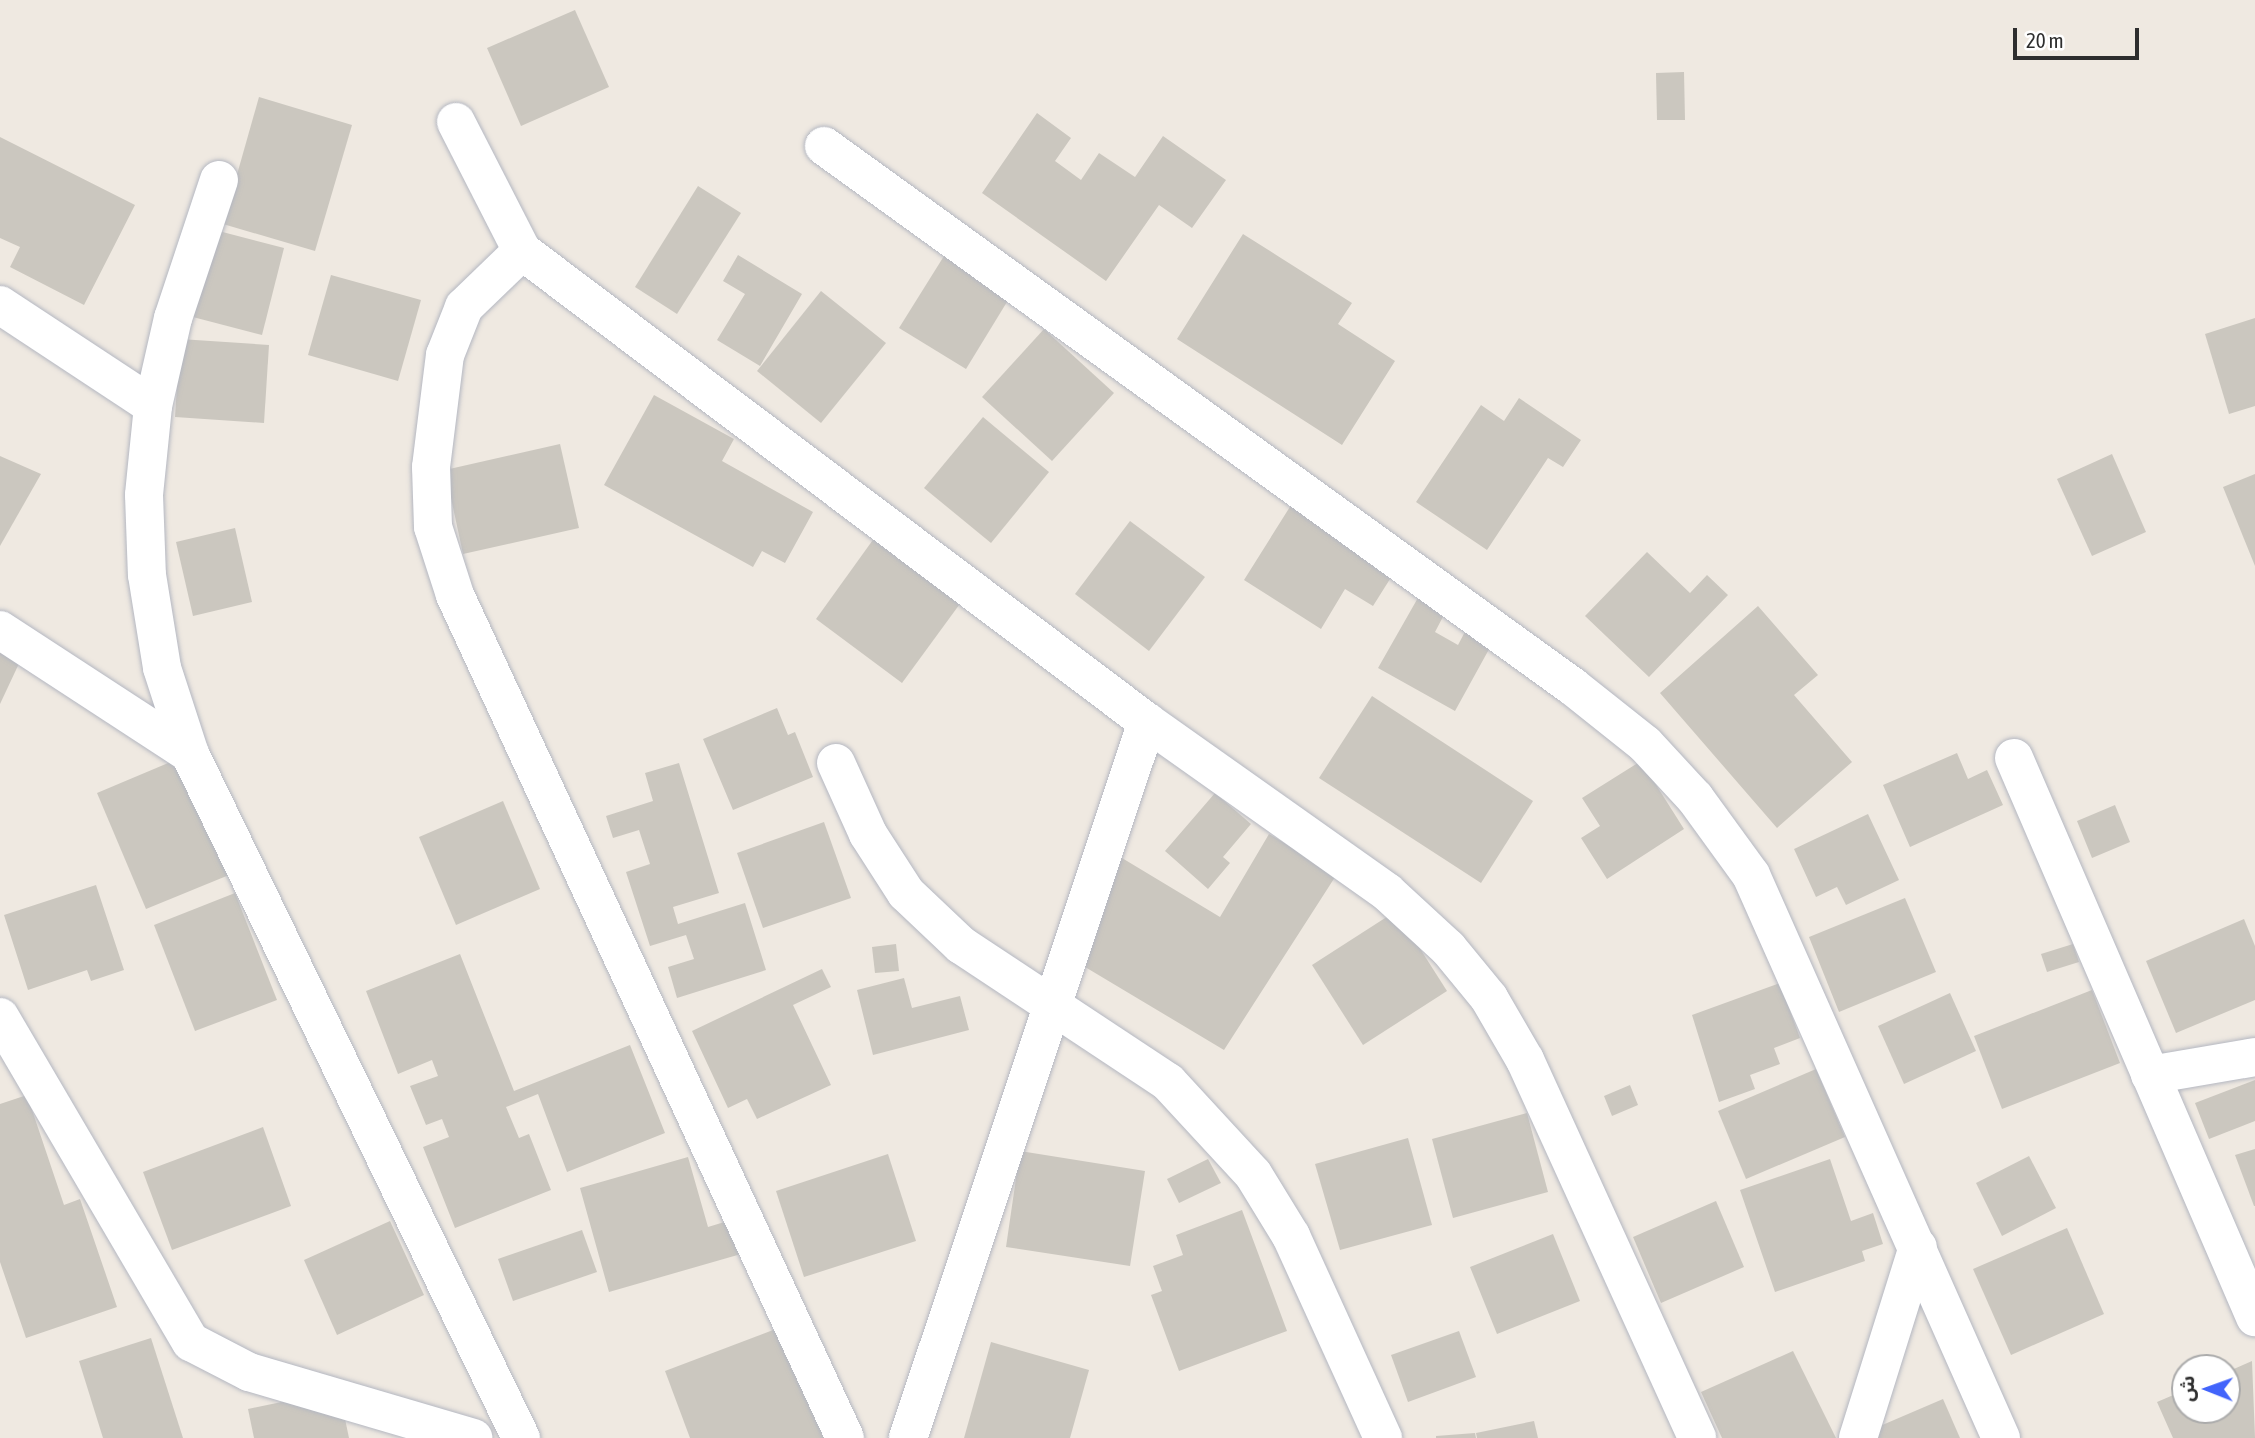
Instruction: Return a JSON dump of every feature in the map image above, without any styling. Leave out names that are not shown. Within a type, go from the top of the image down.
[{"type":"street","points":[[456,122],[522,251],[1147,722],[1387,892],[1489,998],[1525,1060],[1697,1438]]},
{"type":"street","points":[[824,146],[1645,744],[1695,798],[1751,875],[2001,1438]]},
{"type":"street","points":[[219,180],[173,318],[153,406],[144,495],[147,575],[162,668],[190,754],[521,1438]]},
{"type":"street","points":[[522,251],[464,307],[445,355],[432,454],[433,527],[455,595],[845,1438]]},
{"type":"street","points":[[0,305],[153,406]]},
{"type":"street","points":[[0,629],[190,754]]},
{"type":"street","points":[[908,1438],[1147,722]]},
{"type":"street","points":[[2014,758],[2255,1317]]},
{"type":"street","points":[[836,763],[868,834],[906,893],[961,945],[1054,1002],[1168,1082],[1253,1174],[1291,1236],[1382,1438]]},
{"type":"street","points":[[0,1017],[191,1342],[249,1372],[473,1438]]},
{"type":"street","points":[[2150,1075],[2255,1057]]},
{"type":"street","points":[[1858,1438],[1918,1247]]},
{"type":"building","points":[[575,10],[609,87],[521,126],[487,48]]},
{"type":"building","points":[[1684,72],[1685,120],[1657,120],[1656,73]]},
{"type":"building","points":[[259,97],[352,125],[315,251],[223,224]]},
{"type":"building","points":[[1037,113],[1071,138],[1055,161],[1081,180],[1099,153],[1135,177],[1163,136],[1226,180],[1192,228],[1159,205],[1106,281],[982,193]]},
{"type":"building","points":[[0,137],[135,205],[84,305],[10,267],[20,247],[0,238]]},
{"type":"building","points":[[698,186],[741,213],[677,314],[635,287]]},
{"type":"building","points":[[211,229],[284,248],[262,335],[189,316]]},
{"type":"building","points":[[1243,234],[1352,303],[1338,324],[1395,361],[1342,445],[1177,339]]},
{"type":"building","points":[[738,255],[802,294],[760,366],[717,340],[745,294],[723,281]]},
{"type":"building","points":[[944,256],[1010,297],[966,369],[899,328]]},
{"type":"building","points":[[331,275],[421,300],[398,381],[308,355]]},
{"type":"building","points":[[821,291],[886,343],[821,423],[757,371]]},
{"type":"building","points":[[2255,318],[2255,406],[2229,414],[2205,334]]},
{"type":"building","points":[[1044,329],[1114,393],[1052,461],[982,397]]},
{"type":"building","points":[[180,339],[269,345],[264,423],[175,417]]},
{"type":"building","points":[[654,395],[734,439],[722,461],[813,512],[785,563],[762,551],[753,567],[604,485]]},
{"type":"building","points":[[1519,398],[1581,440],[1563,467],[1548,458],[1487,550],[1416,502],[1481,405],[1504,421]]},
{"type":"building","points":[[983,417],[1049,472],[991,543],[924,488]]},
{"type":"building","points":[[560,444],[579,528],[463,554],[445,470]]},
{"type":"building","points":[[2112,454],[2146,532],[2092,556],[2057,479]]},
{"type":"building","points":[[0,456],[41,474],[0,546]]},
{"type":"building","points":[[2255,474],[2255,566],[2223,487]]},
{"type":"building","points":[[1298,494],[1402,560],[1373,606],[1345,589],[1321,629],[1244,580]]},
{"type":"building","points":[[1130,521],[1205,577],[1149,651],[1075,594]]},
{"type":"building","points":[[235,528],[252,602],[193,616],[176,542]]},
{"type":"building","points":[[875,537],[962,601],[902,683],[816,619]]},
{"type":"building","points":[[1647,552],[1690,593],[1707,575],[1728,595],[1649,677],[1585,616]]},
{"type":"building","points":[[1419,596],[1446,611],[1435,632],[1458,645],[1467,628],[1493,642],[1455,711],[1378,668]]},
{"type":"building","points":[[1758,606],[1818,675],[1794,695],[1852,762],[1777,828],[1660,693]]},
{"type":"building","points":[[0,644],[23,655],[0,704]]},
{"type":"building","points":[[1372,696],[1533,801],[1481,883],[1319,778]]},
{"type":"building","points":[[777,708],[788,735],[795,732],[813,777],[733,810],[703,739]]},
{"type":"building","points":[[1957,753],[1968,779],[1987,770],[2003,805],[1910,847],[1883,785]]},
{"type":"building","points":[[180,758],[229,875],[146,909],[97,793]]},
{"type":"building","points":[[1641,761],[1684,829],[1607,879],[1581,838],[1600,826],[1582,798]]},
{"type":"building","points":[[679,763],[719,893],[673,907],[678,924],[745,903],[766,970],[677,998],[668,967],[694,959],[686,935],[650,946],[626,872],[650,864],[639,830],[613,838],[606,816],[653,801],[645,773]]},
{"type":"building","points":[[1215,793],[1251,824],[1223,857],[1230,863],[1208,889],[1165,851]]},
{"type":"building","points":[[503,801],[540,889],[456,925],[419,837]]},
{"type":"building","points":[[2115,805],[2130,842],[2092,858],[2077,821]]},
{"type":"building","points":[[1868,814],[1899,880],[1846,905],[1837,887],[1816,897],[1794,849]]},
{"type":"building","points":[[824,822],[851,898],[763,928],[737,853]]},
{"type":"building","points":[[1269,834],[1337,874],[1224,1050],[1060,952],[1117,855],[1220,917]]},
{"type":"building","points":[[96,885],[124,970],[91,981],[87,970],[28,990],[4,915]]},
{"type":"building","points":[[235,893],[277,1000],[195,1031],[154,925]]},
{"type":"building","points":[[1905,898],[1936,972],[1839,1012],[1809,937]]},
{"type":"building","points":[[1396,911],[1447,991],[1363,1045],[1312,965]]},
{"type":"building","points":[[2244,919],[2255,946],[2255,1000],[2176,1033],[2146,961]]},
{"type":"building","points":[[896,944],[899,971],[875,973],[872,947]]},
{"type":"building","points":[[2073,944],[2079,962],[2047,972],[2041,954]]},
{"type":"building","points":[[460,954],[514,1091],[630,1045],[665,1133],[567,1172],[538,1094],[506,1107],[519,1138],[529,1134],[551,1190],[455,1228],[423,1147],[449,1137],[442,1119],[426,1125],[410,1086],[438,1076],[432,1060],[398,1074],[366,991]]},
{"type":"building","points":[[822,969],[831,987],[793,1005],[831,1085],[757,1119],[747,1099],[728,1108],[692,1031]]},
{"type":"building","points":[[904,978],[912,1008],[960,996],[969,1030],[873,1055],[857,990]]},
{"type":"building","points":[[1780,983],[1800,1038],[1774,1048],[1780,1064],[1750,1075],[1755,1089],[1719,1102],[1692,1015]]},
{"type":"building","points":[[2092,990],[2120,1063],[2002,1109],[1974,1036]]},
{"type":"building","points":[[1950,993],[1976,1051],[1904,1084],[1878,1026]]},
{"type":"building","points":[[1816,1069],[1845,1137],[1746,1179],[1718,1111]]},
{"type":"building","points":[[2255,1080],[2255,1121],[2209,1139],[2195,1103]]},
{"type":"building","points":[[1630,1085],[1638,1105],[1612,1116],[1604,1096]]},
{"type":"building","points":[[27,1095],[64,1205],[80,1199],[117,1307],[26,1338],[0,1262],[0,1104]]},
{"type":"building","points":[[1527,1113],[1548,1192],[1453,1218],[1432,1139]]},
{"type":"building","points":[[263,1127],[291,1206],[172,1250],[143,1172]]},
{"type":"building","points":[[1408,1138],[1432,1225],[1340,1250],[1315,1164]]},
{"type":"building","points":[[2255,1149],[2255,1206],[2254,1206],[2235,1155]]},
{"type":"building","points":[[1020,1151],[1145,1171],[1130,1266],[1006,1247]]},
{"type":"building","points":[[888,1154],[916,1241],[804,1277],[776,1191]]},
{"type":"building","points":[[2029,1156],[2056,1208],[2002,1236],[1976,1183]]},
{"type":"building","points":[[688,1157],[708,1227],[731,1220],[741,1254],[609,1292],[580,1188]]},
{"type":"building","points":[[1208,1159],[1221,1183],[1179,1203],[1167,1179]]},
{"type":"building","points":[[1830,1159],[1851,1221],[1873,1213],[1883,1244],[1862,1251],[1865,1261],[1775,1292],[1740,1190]]},
{"type":"building","points":[[1716,1201],[1744,1267],[1661,1303],[1633,1237]]},
{"type":"building","points":[[1242,1210],[1287,1331],[1179,1371],[1151,1295],[1162,1291],[1153,1266],[1183,1255],[1176,1235]]},
{"type":"building","points":[[390,1221],[424,1295],[337,1335],[304,1260]]},
{"type":"building","points":[[2067,1228],[2104,1314],[2011,1355],[1973,1269]]},
{"type":"building","points":[[582,1230],[597,1272],[513,1301],[498,1259]]},
{"type":"building","points":[[1553,1234],[1580,1301],[1497,1334],[1470,1267]]},
{"type":"building","points":[[781,1327],[841,1438],[690,1438],[665,1371]]},
{"type":"building","points":[[1459,1331],[1476,1377],[1408,1402],[1391,1355]]},
{"type":"building","points":[[151,1338],[183,1438],[103,1438],[79,1361]]},
{"type":"building","points":[[991,1342],[1089,1370],[1070,1438],[964,1438]]},
{"type":"building","points":[[1793,1351],[1836,1438],[1722,1438],[1701,1392]]},
{"type":"building","points":[[2252,1361],[2255,1438],[2173,1438],[2157,1402],[2171,1396],[2171,1424],[2241,1424],[2241,1366]]},
{"type":"building","points":[[339,1390],[349,1438],[254,1438],[248,1409]]},
{"type":"building","points":[[1943,1399],[1960,1438],[1869,1438],[1866,1432]]},
{"type":"building","points":[[1534,1421],[1538,1438],[1477,1438],[1476,1433]]},
{"type":"building","points":[[1475,1433],[1476,1438],[1436,1438],[1436,1436]]}]
